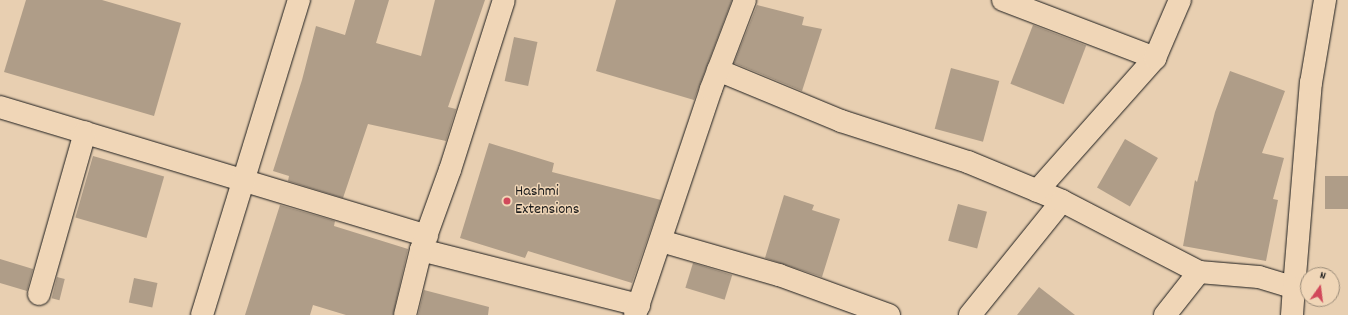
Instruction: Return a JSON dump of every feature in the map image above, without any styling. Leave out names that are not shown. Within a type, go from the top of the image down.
[{"type":"street","points":[[202,315],[242,179],[299,0]]},
{"type":"street","points":[[405,315],[424,243],[504,0]]},
{"type":"street","points":[[0,107],[242,179],[424,243],[637,310],[718,70],[744,0]]},
{"type":"street","points":[[1003,0],[1155,58]]},
{"type":"street","points":[[1037,191],[1155,58],[1180,0]]},
{"type":"street","points":[[1292,315],[1310,83],[1325,0]]},
{"type":"street","points":[[718,70],[841,121],[968,162],[1062,201],[1119,229],[1199,272],[1259,277],[1294,288]]},
{"type":"street","points":[[39,294],[85,132]]},
{"type":"street","points":[[970,315],[1062,201]]},
{"type":"street","points":[[661,241],[779,275],[889,315]]},
{"type":"street","points":[[1165,315],[1199,272]]},
{"type":"building","points":[[26,0],[102,0],[181,23],[154,116],[4,72]]},
{"type":"building","points":[[355,0],[389,0],[376,43],[421,56],[435,0],[485,0],[448,107],[456,109],[446,141],[368,124],[343,198],[288,181],[289,176],[273,171],[302,80],[316,26],[345,35]]},
{"type":"building","points":[[616,0],[732,0],[694,100],[596,71]]},
{"type":"building","points":[[757,5],[804,17],[802,25],[822,29],[802,91],[734,63]]},
{"type":"building","points":[[1033,25],[1086,45],[1064,104],[1010,84]]},
{"type":"building","points":[[514,37],[537,42],[528,86],[505,81]]},
{"type":"building","points":[[951,68],[999,81],[983,142],[935,129]]},
{"type":"building","points":[[1230,71],[1285,91],[1262,153],[1284,158],[1273,199],[1278,200],[1266,261],[1183,246],[1195,180],[1197,182],[1215,112]]},
{"type":"building","points":[[1125,139],[1158,158],[1130,206],[1097,187]]},
{"type":"building","points":[[489,143],[554,163],[552,172],[661,200],[632,283],[528,251],[525,258],[460,238]]},
{"type":"building","points":[[93,156],[164,176],[146,238],[75,218]]},
{"type":"building","points":[[1325,176],[1348,176],[1348,209],[1325,209]]},
{"type":"building","points":[[784,195],[814,205],[812,210],[840,219],[822,277],[765,258]]},
{"type":"building","points":[[958,204],[987,212],[977,248],[948,241]]},
{"type":"building","points":[[280,205],[335,221],[334,226],[408,249],[393,315],[346,315],[313,305],[310,315],[245,315]]},
{"type":"building","points":[[0,259],[33,269],[27,291],[0,283]]},
{"type":"building","points":[[693,263],[732,275],[725,300],[685,288]]},
{"type":"building","points":[[57,277],[65,279],[59,300],[52,298]]},
{"type":"building","points":[[134,278],[157,283],[152,307],[129,302]]},
{"type":"building","points":[[1039,287],[1075,315],[1017,315]]},
{"type":"building","points":[[424,290],[489,307],[488,315],[418,315]]},
{"type":"place","name":"Hashmi Extensions","points":[[507,201]]}]
